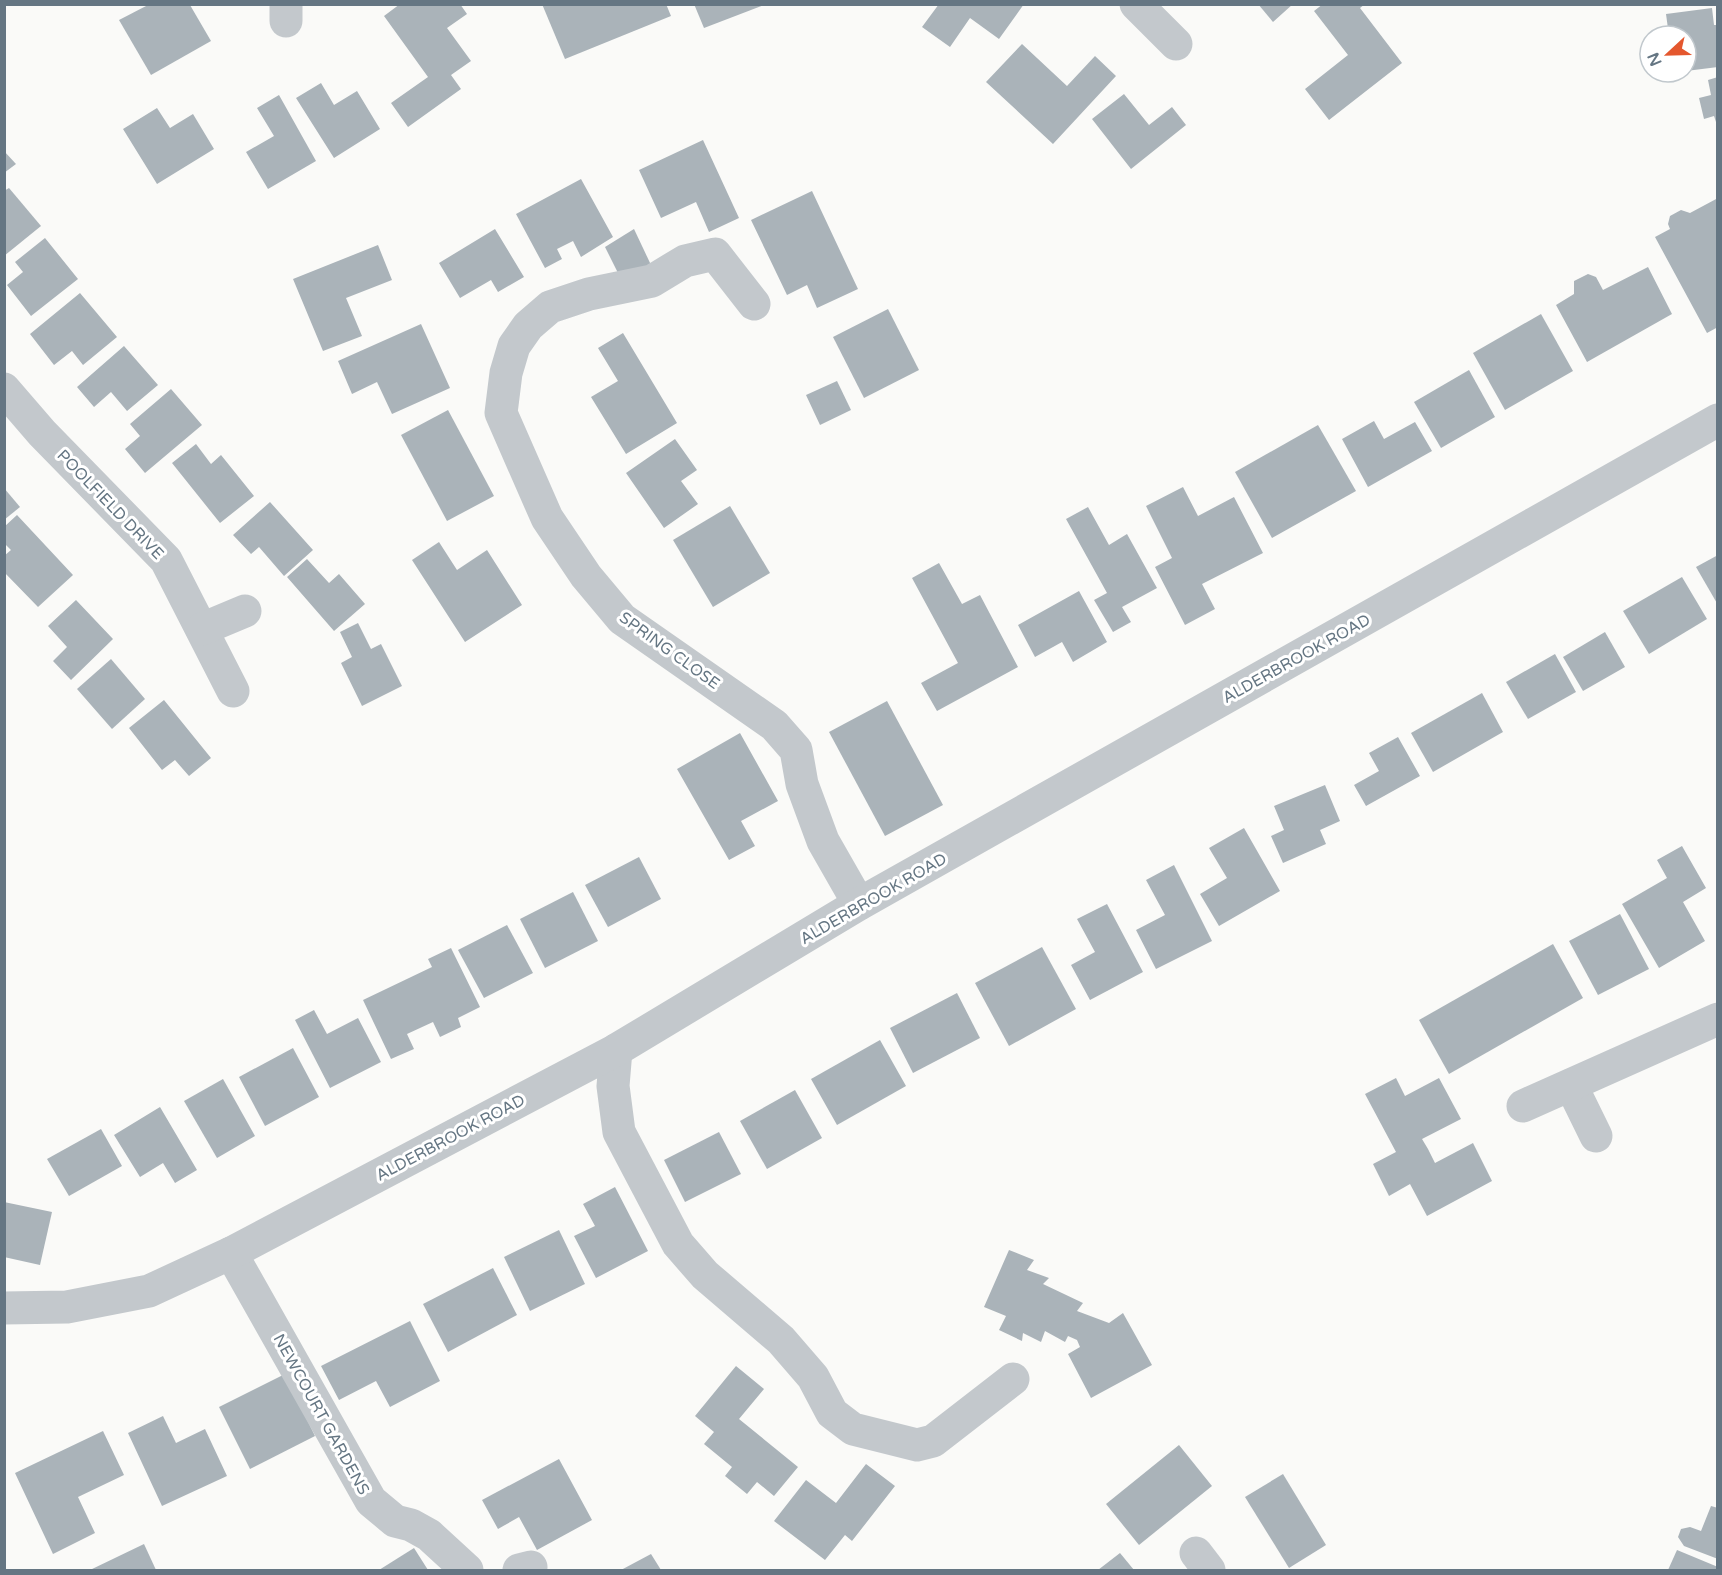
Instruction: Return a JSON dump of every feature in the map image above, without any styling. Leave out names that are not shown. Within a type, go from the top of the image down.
[{"type":"street","points":[[1136,4],[1176,44]]},
{"type":"street","name":"SPRING CLOSE","points":[[754,304],[715,254],[702,255],[685,261],[652,281],[589,294],[550,307],[528,326],[514,346],[506,373],[501,413],[547,518],[586,576],[622,619],[774,724],[796,750],[801,783],[823,841],[859,904]]},
{"type":"street","name":"POOLFIELD DRIVE","points":[[4,389],[42,433],[166,560],[233,691]]},
{"type":"street","name":"ALDERBROOK ROAD","points":[[4,1308],[67,1307],[149,1291],[231,1253],[616,1050],[859,904],[1718,420]]},
{"type":"street","points":[[202,629],[245,610]]},
{"type":"street","points":[[1523,1106],[1718,1019]]},
{"type":"street","points":[[616,1050],[613,1086],[619,1132],[678,1244],[705,1275],[781,1340],[813,1377],[832,1413],[853,1429],[917,1445],[933,1441],[1013,1380]]},
{"type":"street","points":[[1571,1085],[1596,1136]]},
{"type":"street","name":"NEWCOURT GARDENS","points":[[231,1253],[371,1501],[395,1521],[429,1535],[467,1570]]},
{"type":"building","points":[[400,4],[460,4],[467,14],[447,28],[471,61],[451,75],[461,89],[408,127],[391,103],[428,77],[384,16]]},
{"type":"building","points":[[542,4],[666,4],[671,16],[565,59]]},
{"type":"building","points":[[694,4],[764,4],[764,5],[704,28]]},
{"type":"building","points":[[939,4],[1024,4],[999,39],[970,18],[950,47],[922,27]]},
{"type":"building","points":[[1258,4],[1293,4],[1273,22]]},
{"type":"building","points":[[1323,4],[1365,4],[1360,8],[1402,63],[1329,120],[1305,89],[1348,55],[1314,11]]},
{"type":"building","points":[[148,5],[190,5],[211,41],[151,75],[119,20]]},
{"type":"building","points":[[1712,8],[1714,25],[1718,25],[1718,67],[1698,70],[1698,24],[1667,24],[1666,14]]},
{"type":"building","points":[[1022,44],[1067,86],[1095,56],[1116,76],[1053,144],[986,82]]},
{"type":"building","points":[[1718,77],[1717,125],[1714,116],[1704,119],[1699,98],[1711,95],[1708,80]]},
{"type":"building","points":[[321,83],[334,105],[357,91],[380,129],[334,158],[296,98]]},
{"type":"building","points":[[1124,94],[1149,125],[1172,107],[1186,125],[1131,169],[1092,119]]},
{"type":"building","points":[[279,95],[316,161],[268,189],[246,152],[274,136],[257,108]]},
{"type":"building","points":[[157,108],[170,128],[193,114],[214,149],[157,184],[123,129]]},
{"type":"building","points":[[703,140],[739,218],[709,232],[696,202],[661,218],[639,170]]},
{"type":"building","points":[[4,151],[16,164],[4,173]]},
{"type":"building","points":[[581,179],[613,237],[581,257],[573,241],[557,249],[562,259],[545,268],[516,214]]},
{"type":"building","points":[[9,188],[41,226],[4,256],[4,191]]},
{"type":"building","points":[[812,191],[858,289],[817,308],[807,285],[787,295],[751,220]]},
{"type":"building","points":[[1718,198],[1718,327],[1707,333],[1655,237],[1670,229],[1668,224],[1670,216],[1681,210],[1690,213]]},
{"type":"building","points":[[495,229],[524,277],[498,292],[491,280],[460,298],[439,263]]},
{"type":"building","points":[[634,229],[651,265],[621,279],[605,247]]},
{"type":"building","points":[[45,238],[78,279],[31,316],[7,285],[23,272],[15,262]]},
{"type":"building","points":[[378,245],[392,280],[346,298],[362,336],[323,351],[293,279]]},
{"type":"building","points":[[1648,267],[1672,314],[1587,362],[1556,305],[1574,294],[1574,281],[1588,274],[1596,277],[1603,290]]},
{"type":"building","points":[[80,293],[117,337],[83,365],[72,351],[54,365],[30,334]]},
{"type":"building","points":[[888,309],[919,370],[864,398],[833,337]]},
{"type":"building","points":[[1541,314],[1573,371],[1505,410],[1473,353]]},
{"type":"building","points":[[421,324],[450,388],[392,414],[377,382],[352,394],[338,361]]},
{"type":"building","points":[[623,333],[677,423],[626,454],[591,397],[618,381],[598,348]]},
{"type":"building","points":[[124,346],[158,385],[127,411],[111,392],[94,407],[77,387]]},
{"type":"building","points":[[1469,370],[1495,417],[1441,448],[1414,402]]},
{"type":"building","points":[[837,381],[851,410],[820,425],[806,395]]},
{"type":"building","points":[[171,389],[202,425],[145,473],[125,449],[140,436],[130,424]]},
{"type":"building","points":[[448,410],[494,496],[447,521],[401,435]]},
{"type":"building","points":[[1374,421],[1384,439],[1415,422],[1432,451],[1368,487],[1342,439]]},
{"type":"building","points":[[1318,425],[1356,491],[1272,538],[1235,472]]},
{"type":"building","points":[[675,439],[697,470],[681,481],[698,504],[664,528],[626,473]]},
{"type":"building","points":[[196,444],[211,464],[221,455],[254,496],[220,523],[172,463]]},
{"type":"building","points":[[1183,487],[1198,516],[1234,497],[1263,553],[1202,584],[1215,609],[1185,625],[1155,567],[1172,558],[1146,506]]},
{"type":"building","points":[[4,488],[20,507],[4,520]]},
{"type":"building","points":[[270,502],[313,550],[284,576],[259,547],[251,554],[233,535]]},
{"type":"building","points":[[730,506],[770,573],[713,607],[673,540]]},
{"type":"building","points":[[1088,507],[1109,545],[1127,534],[1157,588],[1122,607],[1131,622],[1113,632],[1094,600],[1107,593],[1066,519]]},
{"type":"building","points":[[17,515],[73,575],[38,607],[4,572],[4,556],[11,550],[4,543],[4,527]]},
{"type":"building","points":[[439,542],[457,570],[487,550],[522,605],[465,642],[412,560]]},
{"type":"building","points":[[1718,555],[1718,605],[1696,567]]},
{"type":"building","points":[[307,559],[329,583],[339,574],[365,604],[334,631],[287,577]]},
{"type":"building","points":[[939,563],[962,604],[980,595],[1018,667],[937,711],[921,683],[958,663],[912,578]]},
{"type":"building","points":[[1682,577],[1707,619],[1649,654],[1623,611]]},
{"type":"building","points":[[1079,591],[1107,642],[1073,662],[1062,642],[1035,657],[1018,625]]},
{"type":"building","points":[[76,600],[113,639],[71,680],[53,661],[67,647],[48,626]]},
{"type":"building","points":[[358,623],[371,649],[381,644],[402,686],[362,706],[341,663],[352,657],[340,632]]},
{"type":"building","points":[[1605,632],[1625,667],[1583,691],[1563,657]]},
{"type":"building","points":[[1555,654],[1576,692],[1528,719],[1506,682]]},
{"type":"building","points":[[111,659],[145,699],[112,729],[77,689]]},
{"type":"building","points":[[1482,693],[1503,732],[1433,772],[1411,733]]},
{"type":"building","points":[[164,700],[211,758],[189,776],[175,760],[162,770],[129,728]]},
{"type":"building","points":[[887,701],[943,805],[885,836],[829,732]]},
{"type":"building","points":[[740,733],[778,801],[741,821],[755,846],[729,860],[677,769]]},
{"type":"building","points":[[1398,737],[1420,776],[1366,806],[1354,785],[1379,771],[1369,753]]},
{"type":"building","points":[[1325,785],[1340,821],[1320,830],[1326,844],[1283,863],[1271,836],[1284,830],[1274,806]]},
{"type":"building","points":[[1244,828],[1280,891],[1219,926],[1200,894],[1227,878],[1209,848]]},
{"type":"building","points":[[1682,846],[1706,888],[1683,902],[1705,941],[1659,968],[1622,904],[1667,878],[1657,860]]},
{"type":"building","points":[[639,857],[661,899],[608,927],[585,885]]},
{"type":"building","points":[[1174,865],[1212,941],[1156,969],[1136,930],[1165,915],[1146,880]]},
{"type":"building","points":[[573,892],[598,941],[545,968],[520,919]]},
{"type":"building","points":[[1107,904],[1143,972],[1090,1000],[1071,965],[1095,952],[1077,919]]},
{"type":"building","points":[[1620,914],[1649,969],[1598,995],[1569,941]]},
{"type":"building","points":[[507,925],[533,973],[484,998],[458,950]]},
{"type":"building","points":[[1553,944],[1583,998],[1449,1074],[1419,1020]]},
{"type":"building","points":[[1042,947],[1076,1009],[1009,1046],[975,983]]},
{"type":"building","points":[[451,948],[480,1007],[458,1018],[461,1027],[440,1037],[433,1022],[407,1034],[414,1049],[391,1059],[363,1000],[432,967],[428,959]]},
{"type":"building","points":[[957,993],[980,1038],[913,1073],[890,1028]]},
{"type":"building","points":[[314,1010],[327,1034],[358,1018],[381,1062],[330,1088],[295,1020]]},
{"type":"building","points":[[880,1040],[906,1086],[837,1125],[811,1079]]},
{"type":"building","points":[[293,1048],[319,1097],[265,1126],[239,1077]]},
{"type":"building","points":[[1396,1078],[1405,1096],[1439,1078],[1461,1119],[1422,1139],[1435,1163],[1473,1143],[1492,1181],[1427,1216],[1410,1184],[1389,1196],[1373,1164],[1396,1152],[1365,1094]]},
{"type":"building","points":[[223,1079],[255,1136],[217,1158],[184,1101]]},
{"type":"building","points":[[795,1090],[822,1138],[767,1169],[740,1121]]},
{"type":"building","points":[[160,1107],[197,1170],[175,1183],[163,1163],[140,1177],[114,1135]]},
{"type":"building","points":[[101,1129],[122,1166],[69,1196],[47,1159]]},
{"type":"building","points":[[719,1132],[741,1174],[685,1202],[664,1160]]},
{"type":"building","points":[[615,1187],[648,1251],[596,1278],[574,1236],[595,1226],[583,1204]]},
{"type":"building","points":[[4,1202],[52,1212],[40,1265],[4,1257]]},
{"type":"building","points":[[559,1230],[585,1284],[530,1311],[504,1257]]},
{"type":"building","points":[[1009,1250],[1034,1260],[1027,1270],[1049,1278],[1043,1284],[1083,1303],[1077,1311],[1109,1323],[1123,1313],[1152,1365],[1091,1398],[1068,1354],[1080,1347],[1077,1340],[1068,1336],[1065,1342],[1045,1331],[1041,1342],[1023,1333],[1022,1341],[999,1330],[1006,1316],[984,1307]]},
{"type":"building","points":[[493,1268],[517,1315],[448,1352],[423,1304]]},
{"type":"building","points":[[410,1321],[440,1381],[390,1407],[376,1381],[339,1400],[321,1366]]},
{"type":"building","points":[[736,1366],[764,1389],[739,1419],[798,1467],[774,1496],[757,1482],[747,1494],[725,1476],[732,1467],[704,1444],[714,1432],[695,1416]]},
{"type":"building","points":[[285,1374],[315,1436],[250,1469],[219,1407]]},
{"type":"building","points":[[163,1416],[176,1443],[205,1429],[227,1476],[162,1506],[128,1433]]},
{"type":"building","points":[[103,1431],[124,1475],[78,1497],[95,1533],[53,1554],[15,1473]]},
{"type":"building","points":[[1179,1445],[1212,1486],[1139,1545],[1106,1504]]},
{"type":"building","points":[[559,1459],[592,1520],[537,1550],[519,1517],[498,1529],[482,1500]]},
{"type":"building","points":[[866,1464],[895,1486],[852,1541],[845,1535],[825,1560],[774,1521],[806,1480],[836,1503]]},
{"type":"building","points":[[1283,1474],[1326,1545],[1289,1568],[1245,1497]]},
{"type":"building","points":[[1711,1506],[1718,1508],[1718,1559],[1684,1546],[1678,1537],[1681,1529],[1690,1527],[1701,1531]]},
{"type":"building","points":[[144,1544],[156,1570],[90,1570]]},
{"type":"building","points":[[414,1548],[428,1570],[379,1570]]},
{"type":"building","points":[[1677,1550],[1718,1567],[1718,1570],[1668,1570]]},
{"type":"building","points":[[1120,1553],[1134,1570],[1098,1570]]},
{"type":"building","points":[[651,1554],[661,1570],[621,1570]]}]
